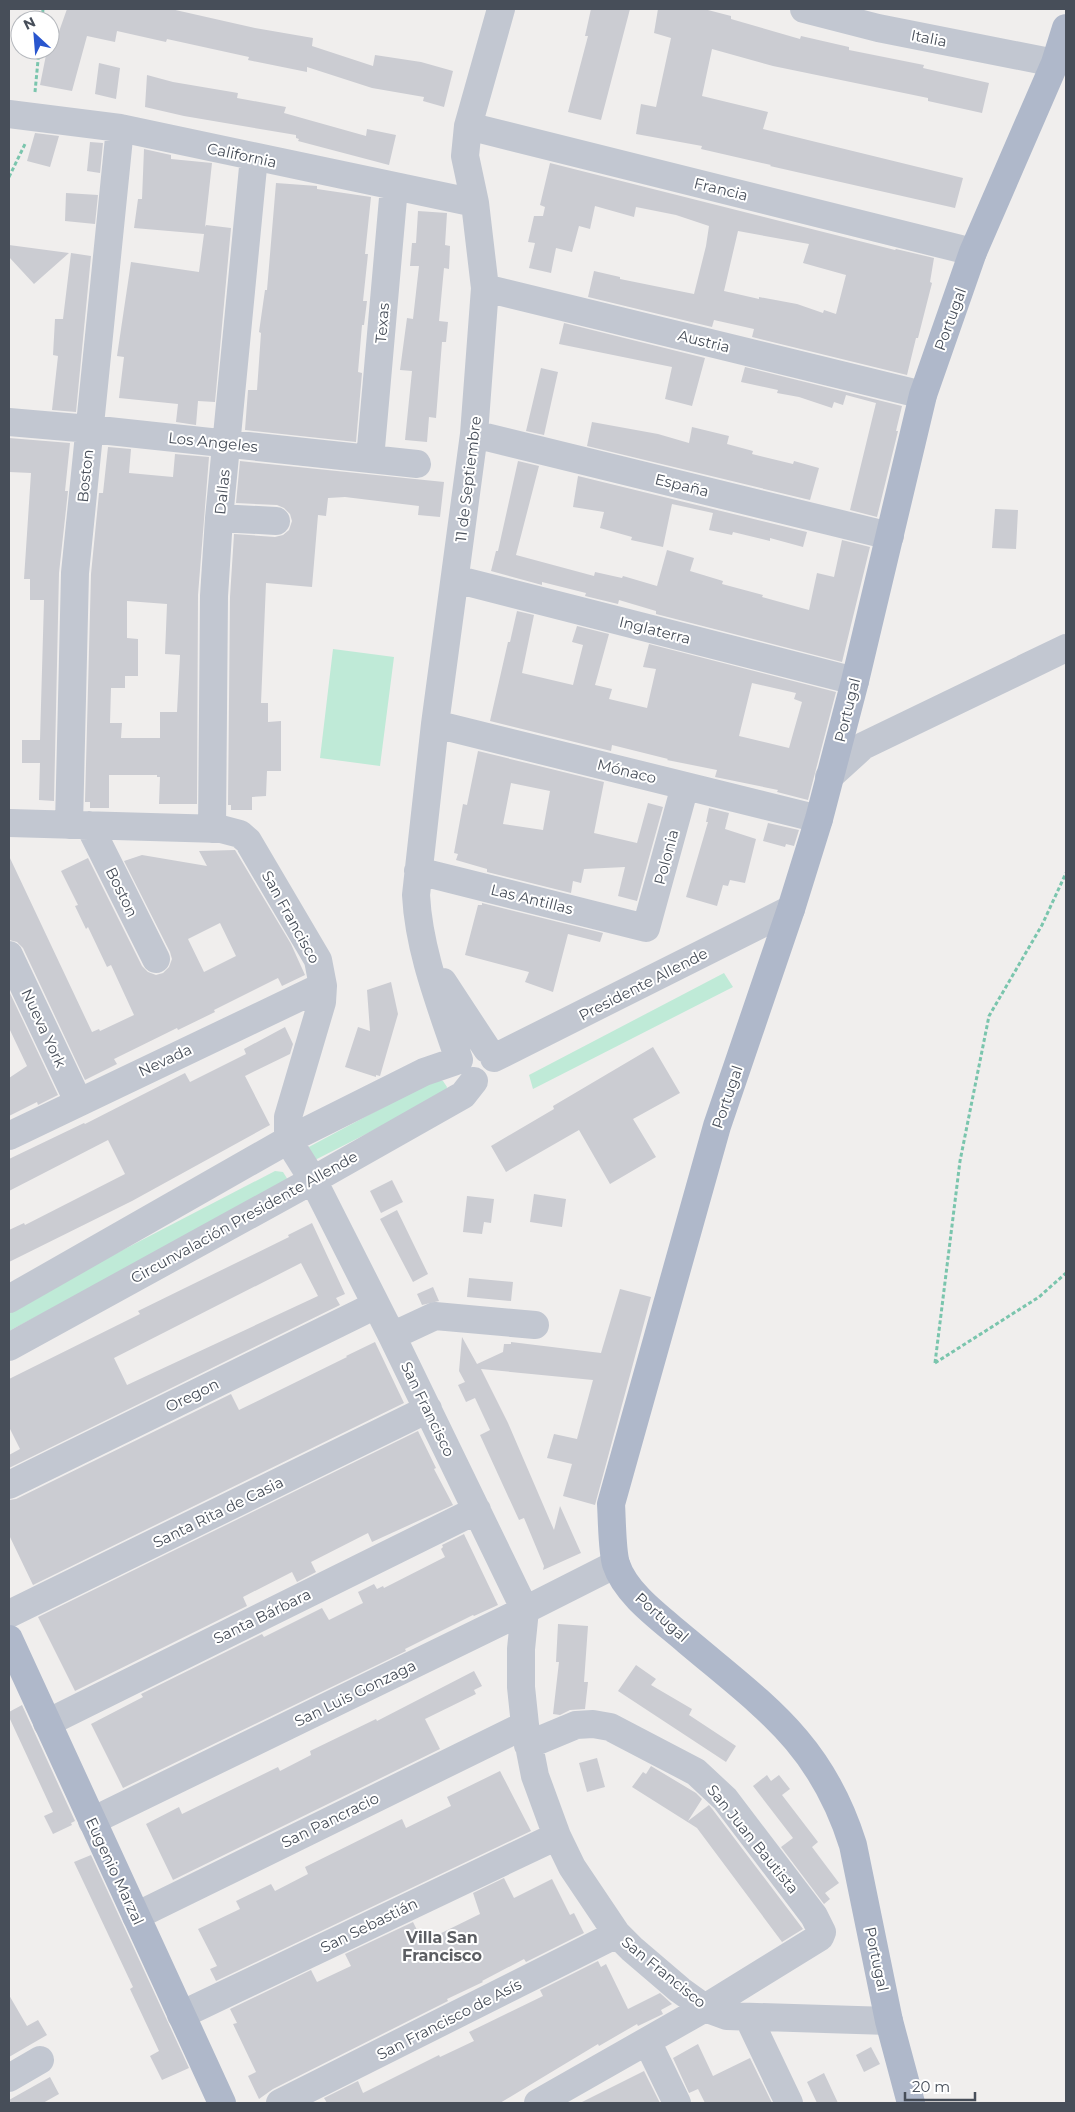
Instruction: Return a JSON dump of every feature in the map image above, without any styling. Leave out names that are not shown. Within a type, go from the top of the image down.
[{"type":"main road","name":"Portugal","points":[[912,2103],[889,2021],[853,1845],[845,1819],[820,1770],[805,1748],[775,1715],[635,1596],[616,1564],[611,1504],[717,1126],[792,909],[819,819],[855,681],[923,395],[973,252],[1055,63],[1066,28]]},
{"type":"main road","name":"Eugenio Marzal","points":[[9,1639],[222,2103]]},
{"type":"street","name":"11 de Septiembre","points":[[467,1070],[424,953],[417,920],[416,895],[435,724],[474,434],[485,288],[475,203],[464,156],[468,126],[501,9]]},
{"type":"street","name":"Italia","points":[[804,9],[880,18],[1055,63]]},
{"type":"street","name":"California","points":[[9,114],[120,128],[475,203]]},
{"type":"street","name":"Francia","points":[[468,126],[973,252]]},
{"type":"street","name":"Boston","points":[[120,128],[75,573],[79,825],[156,959]]},
{"type":"street","name":"Dallas","points":[[212,829],[214,596],[219,518],[254,157]]},
{"type":"street","name":"Texas","points":[[370,459],[394,187]]},
{"type":"street","name":"Austria","points":[[485,288],[923,395]]},
{"type":"street","name":"Los Angeles","points":[[9,422],[417,464]]},
{"type":"street","name":"España","points":[[474,434],[890,536]]},
{"type":"street","points":[[219,518],[276,521]]},
{"type":"street","name":"Inglaterra","points":[[455,579],[855,681]]},
{"type":"street","points":[[829,777],[863,746],[1066,648]]},
{"type":"street","name":"Mónaco","points":[[435,724],[819,819]]},
{"type":"street","name":"Polonia","points":[[646,928],[685,786]]},
{"type":"street","name":"San Francisco","points":[[9,824],[230,830],[248,841],[318,960],[323,986],[319,1017],[288,1117],[288,1140],[313,1180],[392,1336],[525,1610],[521,1677],[526,1735],[544,1806],[572,1867],[617,1934],[656,1970],[705,2008],[727,2016],[889,2021]]},
{"type":"street","name":"Las Antillas","points":[[418,871],[646,928]]},
{"type":"street","name":"Presidente Allende","points":[[490,1054],[792,909]]},
{"type":"street","name":"11 de Septiembre","points":[[424,953],[490,1054]]},
{"type":"street","name":"Nueva York","points":[[9,955],[78,1101]]},
{"type":"street","name":"Nevada","points":[[9,1136],[78,1101],[323,986]]},
{"type":"street","name":"Circunvalación Presidente Allende","points":[[9,1299],[288,1140],[424,1072],[467,1070],[480,1081],[493,1070],[490,1054]]},
{"type":"street","name":"Circunvalación Presidente Allende","points":[[9,1347],[313,1180],[463,1095],[467,1070]]},
{"type":"street","name":"Oregon","points":[[9,1485],[376,1305]]},
{"type":"street","points":[[392,1336],[435,1316],[535,1325]]},
{"type":"street","name":"Santa Rita de Casia","points":[[9,1614],[428,1409]]},
{"type":"street","name":"Santa Bárbara","points":[[47,1723],[477,1510]]},
{"type":"street","name":"San Luis Gonzaga","points":[[92,1821],[616,1564]]},
{"type":"street","name":"San Juan Bautista","points":[[526,1735],[576,1725],[593,1724],[610,1727],[696,1772],[725,1799],[814,1916],[822,1932],[820,1937],[705,2008]]},
{"type":"street","name":"San Pancracio","points":[[136,1916],[526,1735]]},
{"type":"street","name":"San Sebastián","points":[[181,2015],[557,1836]]},
{"type":"street","name":"San Francisco de Asís","points":[[280,2103],[617,1934]]},
{"type":"street","points":[[553,2099],[705,2008]]},
{"type":"street","points":[[748,2017],[789,2103]]},
{"type":"street","points":[[647,2041],[677,2103]]},
{"type":"street","points":[[9,2078],[40,2060]]},
{"type":"path","points":[[1066,873],[1042,924],[989,1016],[960,1161],[935,1363],[1039,1297],[1066,1272]]},
{"type":"green space","points":[[333,649],[394,657],[380,766],[320,758]]},
{"type":"green space","points":[[724,973],[733,987],[533,1089],[529,1075]]},
{"type":"green space","points":[[436,1079],[443,1081],[447,1087],[445,1094],[311,1162],[305,1149]]},
{"type":"green space","points":[[275,1171],[283,1172],[288,1180],[281,1188],[9,1331],[9,1309]]},
{"type":"building","points":[[67,9],[171,9],[255,28],[313,38],[312,46],[373,66],[375,55],[421,62],[453,71],[444,107],[423,101],[424,97],[372,88],[307,67],[307,72],[248,60],[249,57],[167,39],[166,42],[117,31],[115,42],[87,36],[72,91],[40,85],[45,60],[60,60],[60,29]]},
{"type":"building","points":[[591,9],[630,9],[601,120],[568,112],[588,36],[585,36]]},
{"type":"building","points":[[658,9],[704,9],[800,39],[801,36],[849,47],[849,50],[924,65],[923,68],[989,83],[982,113],[928,101],[928,98],[773,66],[712,49],[702,96],[768,112],[763,129],[963,178],[955,208],[770,166],[701,149],[702,146],[636,134],[641,104],[656,107],[671,38],[654,33]]},
{"type":"building","points":[[99,63],[120,68],[116,99],[95,94]]},
{"type":"building","points":[[147,75],[173,82],[238,93],[237,98],[286,107],[284,113],[366,136],[367,129],[396,135],[389,165],[298,141],[299,139],[296,138],[296,135],[184,116],[145,107]]},
{"type":"building","points":[[35,133],[59,136],[50,167],[27,161]]},
{"type":"building","points":[[90,142],[103,143],[100,173],[87,171]]},
{"type":"building","points":[[144,149],[171,155],[171,159],[212,163],[205,227],[206,225],[231,228],[215,402],[198,401],[196,425],[176,422],[178,404],[119,398],[124,357],[117,356],[131,262],[199,272],[204,234],[134,228],[138,199],[142,199]]},
{"type":"building","points":[[550,163],[895,250],[934,258],[930,282],[932,283],[907,375],[752,337],[754,329],[714,320],[712,327],[588,297],[594,271],[620,277],[620,279],[694,294],[709,226],[676,215],[636,207],[634,217],[595,206],[590,229],[579,226],[572,252],[556,248],[551,273],[529,268],[535,243],[528,242],[534,216],[543,216],[545,207],[540,205]],"holes":[[[738,231],[809,244],[803,263],[846,275],[836,314],[824,310],[823,313],[797,304],[759,297],[759,299],[724,291]]]},
{"type":"building","points":[[276,183],[317,186],[317,189],[371,197],[365,254],[368,254],[363,301],[367,301],[364,325],[362,325],[358,372],[362,373],[356,442],[245,430],[248,390],[257,390],[261,333],[259,332],[265,290],[267,290]]},
{"type":"building","points":[[66,193],[98,195],[95,224],[65,221]]},
{"type":"building","points":[[418,211],[447,213],[445,245],[450,246],[449,269],[444,268],[439,321],[448,322],[446,342],[442,342],[436,418],[429,417],[427,442],[405,440],[412,371],[400,370],[407,318],[413,319],[419,266],[410,266],[412,243],[416,243]]},
{"type":"building","points":[[9,245],[69,253],[34,284],[9,257]]},
{"type":"building","points":[[71,253],[91,256],[76,412],[52,410],[58,356],[53,355],[55,319],[63,319]]},
{"type":"building","points":[[564,323],[705,358],[692,406],[665,399],[672,367],[559,344]]},
{"type":"building","points":[[745,367],[902,406],[896,431],[898,431],[877,517],[850,510],[876,403],[846,395],[843,405],[834,402],[832,408],[799,397],[777,393],[778,390],[741,382]]},
{"type":"building","points":[[541,368],[558,372],[544,435],[526,431]]},
{"type":"building","points":[[592,422],[658,434],[689,443],[692,427],[729,436],[727,444],[753,451],[752,454],[793,464],[794,461],[819,468],[810,500],[587,446]]},
{"type":"building","points":[[9,438],[70,443],[65,491],[68,491],[59,573],[54,801],[39,800],[40,763],[22,763],[22,740],[40,740],[44,600],[30,600],[30,579],[24,579],[31,473],[9,472]]},
{"type":"building","points":[[108,447],[131,449],[129,473],[173,477],[175,454],[209,457],[198,595],[197,804],[159,804],[160,777],[157,777],[157,775],[109,775],[109,808],[90,808],[90,802],[85,802],[91,574],[99,493],[103,493]],"holes":[[[127,601],[167,604],[165,654],[180,655],[177,712],[160,712],[160,738],[121,738],[122,723],[110,723],[111,688],[125,688],[125,676],[138,676],[138,639],[127,638]]]},
{"type":"building","points":[[240,461],[444,482],[440,517],[418,515],[419,506],[345,497],[328,498],[326,516],[318,515],[312,587],[266,583],[261,703],[268,703],[268,722],[281,721],[281,771],[267,771],[266,796],[252,797],[252,810],[231,810],[231,805],[228,805],[230,597],[234,534],[275,537],[283,535],[289,530],[292,521],[290,514],[284,508],[277,505],[236,503]]},
{"type":"building","points":[[518,461],[539,466],[516,555],[594,576],[595,572],[622,578],[623,576],[657,586],[667,550],[694,558],[690,571],[723,581],[722,584],[809,610],[817,573],[834,577],[842,540],[870,547],[842,662],[656,614],[656,611],[619,600],[618,604],[585,596],[586,593],[542,582],[542,585],[491,571],[496,551],[498,551]]},
{"type":"building","points":[[578,476],[807,532],[803,547],[770,538],[770,541],[733,532],[732,535],[709,530],[713,513],[672,504],[663,547],[631,540],[632,537],[600,528],[604,512],[573,507]]},
{"type":"building","points":[[995,509],[1018,510],[1016,549],[992,548]]},
{"type":"building","points":[[517,611],[534,615],[522,673],[573,685],[583,645],[572,642],[577,626],[609,634],[595,685],[612,689],[609,699],[647,708],[656,669],[643,667],[649,644],[836,692],[808,800],[777,792],[778,790],[715,777],[717,770],[667,760],[612,745],[611,751],[490,721],[508,642],[510,642]],"holes":[[[752,683],[796,693],[794,699],[802,702],[789,748],[739,736]]]},
{"type":"building","points":[[478,751],[604,782],[594,833],[637,843],[648,803],[663,807],[637,901],[618,896],[625,867],[584,869],[581,883],[573,881],[571,893],[487,872],[487,869],[456,860],[458,854],[454,853],[463,804],[467,805]],"holes":[[[511,783],[550,791],[543,830],[503,824]]]},
{"type":"building","points":[[709,808],[729,813],[725,829],[756,839],[745,883],[730,880],[728,886],[723,885],[717,906],[686,897],[708,822],[706,822]]},
{"type":"building","points":[[768,823],[799,830],[794,846],[786,844],[785,847],[763,841]]},
{"type":"building","points":[[235,850],[291,944],[305,975],[282,986],[278,978],[214,1010],[215,1012],[178,1030],[177,1028],[114,1059],[117,1064],[85,1080],[23,948],[17,942],[9,940],[9,856],[92,1032],[99,1029],[100,1031],[134,1015],[111,965],[107,967],[88,927],[86,929],[75,906],[78,905],[61,871],[88,858],[142,966],[148,972],[156,975],[163,973],[169,967],[172,959],[124,861],[142,855],[207,866],[199,851]],"holes":[[[220,923],[236,956],[204,972],[188,939]]]},
{"type":"building","points":[[482,903],[603,933],[600,942],[568,934],[553,992],[525,982],[529,972],[465,955],[478,905],[482,905]]},
{"type":"building","points":[[391,982],[398,1014],[380,1076],[376,1075],[376,1077],[345,1067],[358,1027],[370,1031],[367,990]]},
{"type":"building","points":[[9,991],[58,1095],[38,1105],[37,1102],[9,1116],[9,1078],[27,1066],[9,1028]]},
{"type":"building","points":[[285,1027],[293,1044],[290,1054],[245,1076],[270,1125],[132,1201],[9,1262],[9,1230],[24,1223],[25,1225],[125,1174],[108,1140],[9,1191],[9,1159],[85,1124],[185,1073],[190,1082],[246,1054],[244,1049]]},
{"type":"building","points":[[653,1047],[680,1093],[633,1119],[656,1157],[610,1184],[579,1130],[506,1172],[491,1146],[554,1109],[553,1106]]},
{"type":"building","points":[[392,1180],[403,1202],[381,1213],[370,1191]]},
{"type":"building","points":[[534,1194],[566,1199],[562,1227],[530,1222]]},
{"type":"building","points":[[467,1196],[494,1199],[491,1223],[484,1222],[482,1234],[463,1232]]},
{"type":"building","points":[[397,1210],[428,1274],[413,1282],[380,1219]]},
{"type":"building","points":[[312,1223],[345,1294],[336,1298],[340,1305],[9,1468],[9,1455],[20,1449],[9,1427],[9,1379],[140,1314],[138,1311],[289,1237],[288,1235]],"holes":[[[301,1263],[318,1296],[127,1385],[114,1358]]]},
{"type":"building","points":[[469,1278],[513,1282],[511,1301],[467,1297]]},
{"type":"building","points":[[433,1287],[439,1301],[422,1305],[417,1294]]},
{"type":"building","points":[[620,1289],[651,1297],[595,1505],[563,1496],[572,1464],[547,1458],[554,1434],[577,1439],[593,1380],[481,1369],[508,1423],[554,1530],[560,1506],[581,1553],[543,1570],[544,1566],[524,1518],[519,1520],[480,1435],[490,1430],[475,1398],[466,1402],[458,1385],[465,1382],[459,1371],[462,1337],[477,1364],[503,1352],[504,1344],[511,1344],[511,1342],[601,1353]]},
{"type":"building","points":[[375,1342],[404,1403],[33,1585],[9,1535],[9,1500],[16,1499],[231,1394],[239,1410]]},
{"type":"building","points":[[418,1431],[436,1468],[434,1469],[453,1505],[372,1542],[368,1533],[311,1562],[316,1572],[297,1582],[292,1572],[243,1597],[247,1606],[75,1691],[38,1617]]},
{"type":"building","points":[[464,1534],[498,1605],[473,1615],[405,1649],[406,1651],[123,1788],[91,1724],[143,1697],[141,1694],[262,1634],[264,1637],[322,1608],[329,1620],[363,1603],[358,1592],[374,1584],[377,1589],[383,1586],[384,1588],[445,1557],[441,1549],[442,1545]]},
{"type":"building","points":[[558,1624],[588,1626],[584,1682],[588,1682],[585,1709],[570,1710],[560,1715],[553,1714],[559,1662],[556,1662]]},
{"type":"building","points":[[636,1665],[656,1679],[651,1685],[692,1709],[689,1715],[736,1746],[726,1762],[618,1691]]},
{"type":"building","points":[[474,1671],[482,1686],[474,1690],[476,1694],[425,1719],[440,1749],[173,1880],[146,1824],[179,1807],[182,1814],[278,1767],[280,1771],[311,1755],[310,1751],[376,1719],[377,1721]]},
{"type":"building","points":[[22,1705],[75,1821],[71,1823],[72,1825],[53,1834],[44,1816],[53,1812],[9,1717],[9,1712]]},
{"type":"building","points":[[597,1758],[605,1787],[587,1792],[579,1763]]},
{"type":"building","points":[[651,1766],[696,1793],[702,1799],[688,1821],[709,1805],[803,1929],[782,1942],[697,1828],[632,1787],[643,1772],[646,1774]]},
{"type":"building","points":[[500,1771],[531,1831],[216,1981],[210,1969],[217,1966],[198,1929],[240,1909],[236,1901],[271,1884],[275,1891],[308,1874],[305,1867],[402,1819],[406,1828],[451,1806],[447,1797]]},
{"type":"building","points":[[767,1775],[771,1781],[779,1775],[790,1789],[782,1795],[818,1842],[812,1847],[839,1883],[825,1893],[830,1899],[824,1904],[781,1847],[793,1838],[753,1786]]},
{"type":"building","points":[[91,1855],[189,2068],[162,2080],[150,2056],[159,2051],[130,1989],[133,1987],[74,1862]]},
{"type":"building","points":[[504,1878],[514,1898],[552,1879],[570,1915],[574,1913],[584,1933],[526,1962],[524,1959],[483,1982],[447,1999],[448,2001],[273,2089],[259,2099],[248,2076],[256,2072],[233,2024],[237,2023],[230,2009],[311,1970],[317,1982],[351,1966],[345,1954],[413,1922],[423,1942],[480,1914],[473,1893]]},
{"type":"building","points":[[598,1961],[601,1967],[606,1964],[628,2009],[660,1993],[672,2004],[661,2010],[663,2014],[638,2026],[637,2024],[599,2046],[598,2044],[500,2103],[327,2103],[324,2098],[358,2081],[363,2093],[439,2055],[440,2057],[474,2041],[469,2032],[543,1996],[540,1990]]},
{"type":"building","points":[[9,1995],[27,2026],[38,2020],[47,2035],[9,2057]]},
{"type":"building","points":[[698,2044],[713,2076],[750,2058],[772,2103],[705,2103],[698,2089],[689,2093],[673,2058]]},
{"type":"building","points":[[871,2047],[880,2064],[864,2072],[856,2055]]},
{"type":"building","points":[[644,2071],[660,2103],[580,2103]]},
{"type":"building","points":[[824,2073],[838,2103],[817,2103],[807,2082]]},
{"type":"building","points":[[50,2077],[59,2094],[43,2103],[9,2103],[9,2100]]},
{"type":"district","name":"Villa San Francisco","points":[[442,1946]]}]
